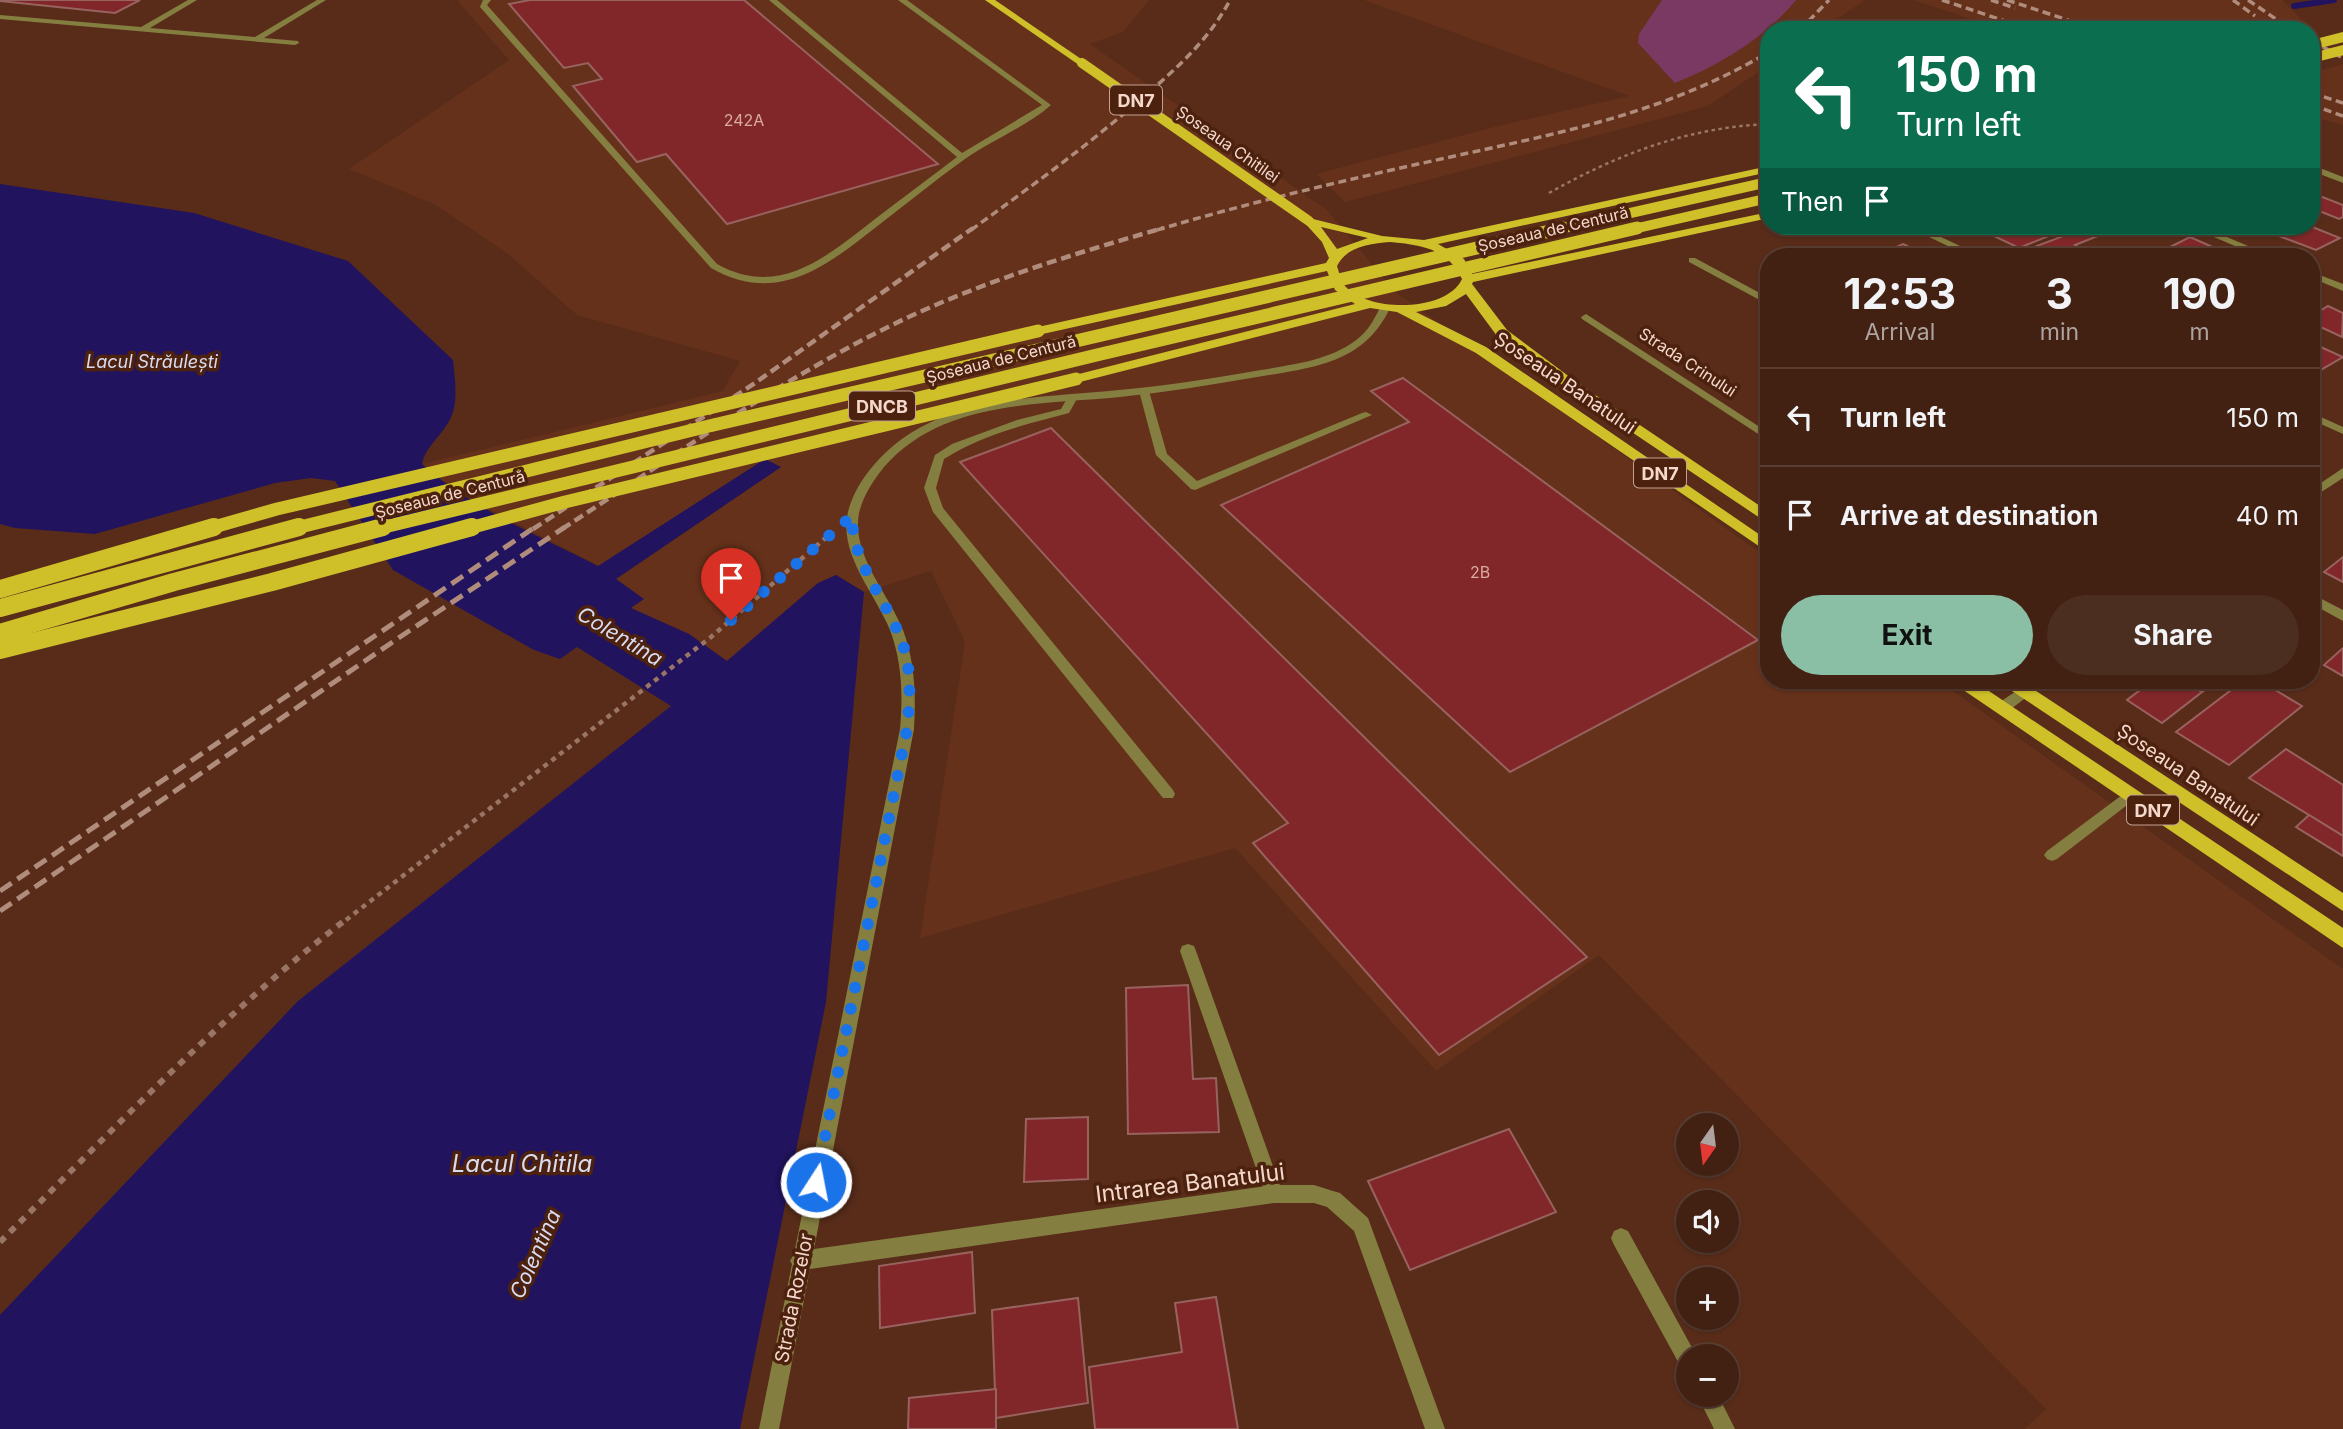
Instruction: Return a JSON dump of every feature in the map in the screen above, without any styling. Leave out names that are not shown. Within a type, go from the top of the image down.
[{"type":"main road","name":"Șoseaua Chitilei","points":[[989,0],[1309,221],[1350,232],[1390,238]]},
{"type":"main road","points":[[2320,44],[2343,37]]},
{"type":"main road","points":[[2320,56],[2343,50]]},
{"type":"main road","points":[[1426,243],[1760,171]]},
{"type":"main road","name":"Șoseaua de Centură","points":[[0,608],[269,534],[586,455],[1241,300],[1760,184]]},
{"type":"main road","name":"Șoseaua de Centură","points":[[0,633],[272,556],[566,483],[1257,315],[1760,200]]},
{"type":"main road","points":[[1467,282],[1760,217]]},
{"type":"main road","name":"Șoseaua Chitilei","points":[[1309,221],[1333,262]]},
{"type":"main road","name":"DN7","points":[[1390,238],[1426,243],[1454,256],[1465,267],[1467,282],[1460,294],[1443,303],[1419,309],[1385,308],[1356,299],[1335,284],[1333,262],[1352,246],[1390,238]]},
{"type":"main road","points":[[0,589],[277,509],[1333,262]]},
{"type":"main road","name":"Șoseaua Banatului","points":[[1467,282],[1502,333],[1574,387],[1760,513]]},
{"type":"main road","points":[[0,650],[259,585],[565,502],[1076,379],[1370,304]]},
{"type":"main road","name":"Șoseaua Banatului","points":[[1401,309],[1481,350],[1760,542]]},
{"type":"main road","name":"DN7","points":[[1974,689],[2343,939]]},
{"type":"main road","name":"Șoseaua Banatului","points":[[2025,689],[2343,903]]},
{"type":"street","points":[[141,30],[193,0]]},
{"type":"street","points":[[257,39],[322,0]]},
{"type":"street","points":[[487,0],[483,5],[714,266],[725,274],[765,280],[790,278],[811,271],[962,157],[1047,105],[902,0]]},
{"type":"street","points":[[773,0],[962,157]]},
{"type":"street","points":[[0,17],[295,43]]},
{"type":"street","points":[[2320,172],[2343,180]]},
{"type":"street","points":[[1930,235],[1959,248]]},
{"type":"street","points":[[2215,235],[2248,248]]},
{"type":"street","points":[[1692,260],[1760,297]]},
{"type":"street","points":[[2320,278],[2343,288]]},
{"type":"street","points":[[852,516],[859,495],[876,470],[906,440],[925,427],[989,407],[1238,378],[1330,359],[1361,343],[1377,327],[1385,308]]},
{"type":"street","name":"Strada Crinului","points":[[1587,317],[1760,432]]},
{"type":"street","points":[[1144,391],[1162,455],[1195,486],[1366,415]]},
{"type":"street","points":[[1073,397],[1065,411],[1021,422],[956,446],[939,457],[930,488],[937,509],[1168,794]]},
{"type":"street","points":[[2320,420],[2343,430]]},
{"type":"street","points":[[2320,488],[2343,472]]},
{"type":"street","name":"Strada Rozelor","points":[[769,1429],[910,704],[909,674],[903,644],[855,547],[852,516]]},
{"type":"street","points":[[2320,602],[2343,615]]},
{"type":"street","points":[[2002,708],[2018,689]]},
{"type":"street","points":[[2052,855],[2130,795]]},
{"type":"street","points":[[1188,951],[1274,1194]]},
{"type":"street","name":"Intrarea Banatului","points":[[800,1261],[1274,1194],[1314,1194],[1333,1200],[1360,1225],[1435,1429]]},
{"type":"street","points":[[1621,1238],[1679,1344]]},
{"type":"street","points":[[1713,1407],[1725,1429]]},
{"type":"path","points":[[1526,223],[1550,192],[1598,169],[1688,133],[1718,127],[1760,125]]},
{"type":"path","points":[[0,1242],[169,1075],[314,944],[711,637],[852,516]]},
{"type":"shaded area","points":[[457,0],[1149,0],[1123,32],[1090,44],[1327,210],[1394,291],[1760,553],[1760,689],[1950,689],[2343,969],[2343,1429],[2024,1429],[2046,1409],[1599,955],[1436,1071],[1235,848],[920,938],[965,642],[931,571],[864,592],[836,575],[817,584],[727,661],[689,634],[630,608],[643,599],[616,579],[781,467],[765,459],[599,566],[488,509],[438,478],[422,464],[723,391],[740,361],[577,315],[508,254],[436,205],[349,169],[509,60]]},
{"type":"shaded area","points":[[1364,0],[1865,0],[1834,21],[1760,21],[1760,71],[1708,106],[1345,202],[1316,174],[1498,126],[1629,96]]},
{"type":"shaded area","points":[[1662,0],[1796,0],[1776,21],[1760,21],[1760,35],[1741,49],[1709,68],[1675,83],[1638,43],[1639,34]]},
{"type":"shaded area","points":[[1913,0],[2282,0],[2303,21],[1977,21]]},
{"type":"shaded area","points":[[2343,64],[2343,125],[2320,119],[2320,71]]},
{"type":"water","name":"Lacul Chitila","points":[[0,184],[194,213],[348,261],[453,360],[456,394],[453,411],[446,426],[426,453],[422,464],[462,495],[484,508],[598,566],[765,459],[781,467],[616,579],[644,599],[631,608],[689,634],[727,661],[818,583],[836,575],[864,592],[826,1002],[740,1429],[0,1429],[0,1315],[298,1001],[671,706],[577,647],[560,659],[534,650],[393,570],[335,481],[311,478],[275,483],[95,534],[15,528],[0,524]]},
{"type":"building","points":[[140,0],[115,13],[0,1]]},
{"type":"building","points":[[530,0],[744,0],[938,164],[727,224],[666,154],[637,162],[573,86],[602,79],[588,63],[564,68],[509,4]]},
{"type":"building","points":[[2320,196],[2343,205],[2343,217],[2339,219],[2320,211]]},
{"type":"building","points":[[2320,230],[2340,238],[2320,248],[2311,248],[2279,236],[2320,235]]},
{"type":"building","points":[[1997,235],[2051,235],[2019,248],[1994,236]]},
{"type":"building","points":[[2066,235],[2098,236],[2075,245],[2080,248],[2031,248]]},
{"type":"building","points":[[2190,237],[2215,248],[2168,248]]},
{"type":"building","points":[[1903,244],[1911,248],[1894,248]]},
{"type":"building","points":[[2328,306],[2343,313],[2342,337],[2320,327],[2320,311]]},
{"type":"building","points":[[2320,347],[2343,357],[2320,370]]},
{"type":"building","points":[[1403,378],[1758,640],[1510,772],[1221,505],[1409,422],[1371,391]]},
{"type":"building","points":[[1051,428],[1587,957],[1439,1055],[1253,843],[1288,823],[960,462]]},
{"type":"building","points":[[2343,557],[2343,582],[2324,572]]},
{"type":"building","points":[[2343,648],[2343,676],[2324,665]]},
{"type":"building","points":[[2141,689],[2197,689],[2202,692],[2162,723],[2127,700]]},
{"type":"building","points":[[2232,689],[2273,689],[2302,706],[2229,765],[2176,732]]},
{"type":"building","points":[[2286,749],[2343,785],[2343,836],[2249,778]]},
{"type":"building","points":[[2309,815],[2343,836],[2343,856],[2296,827]]},
{"type":"building","points":[[1188,985],[1193,1079],[1216,1078],[1219,1132],[1128,1134],[1126,988]]},
{"type":"building","points":[[1088,1117],[1088,1179],[1024,1182],[1026,1119]]},
{"type":"building","points":[[1509,1129],[1556,1212],[1410,1270],[1368,1181]]},
{"type":"building","points":[[972,1252],[975,1313],[880,1328],[879,1266]]},
{"type":"building","points":[[1216,1297],[1238,1429],[1095,1429],[1089,1367],[1182,1352],[1175,1303]]},
{"type":"building","points":[[1078,1298],[1088,1403],[996,1418],[992,1310]]},
{"type":"building","points":[[996,1389],[996,1429],[908,1429],[909,1398]]},
{"type":"waterway","points":[[2294,6],[2334,0]]},
{"type":"railway","points":[[971,230],[1079,150],[1166,77],[1202,41],[1230,0]]},
{"type":"railway","points":[[1809,21],[1829,0]]},
{"type":"railway","points":[[1942,0],[2005,21]]},
{"type":"railway","points":[[1991,0],[2015,8]]},
{"type":"railway","points":[[2007,0],[2071,21]]},
{"type":"railway","points":[[2233,0],[2255,16]]},
{"type":"railway","points":[[2248,0],[2279,21]]},
{"type":"railway","points":[[2320,45],[2343,58]]},
{"type":"railway","points":[[1157,230],[1299,192],[1610,119],[1690,91],[1760,57]]},
{"type":"railway","points":[[2320,96],[2343,103]]},
{"type":"railway","points":[[2320,108],[2343,116]]},
{"type":"railway","points":[[533,529],[755,383],[973,228]]},
{"type":"railway","points":[[562,529],[722,423],[845,349],[888,327],[988,284],[1163,228]]},
{"type":"railway","points":[[0,891],[535,527]]},
{"type":"railway","points":[[0,911],[562,529]]},
{"type":"route","points":[[731,620],[852,516],[855,547],[863,567],[892,618],[903,644],[909,674],[907,729],[816,1182]]},
{"type":"water label","name":"Lacul Străulești","points":[[152,361]]},
{"type":"water label","name":"Colentina","points":[[620,636]]},
{"type":"water label","name":"Colentina","points":[[535,1254]]}]
